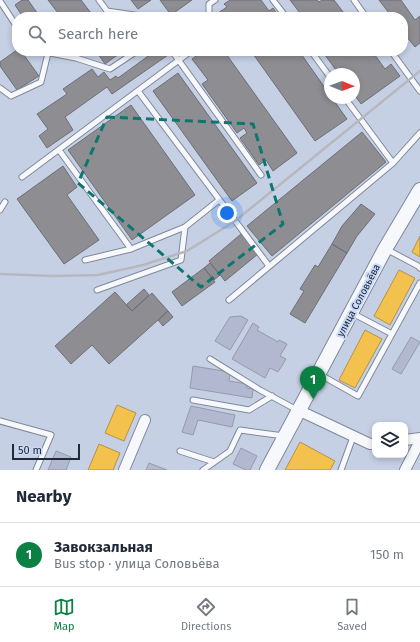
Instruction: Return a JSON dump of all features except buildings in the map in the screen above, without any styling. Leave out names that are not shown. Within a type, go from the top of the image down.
[{"type":"street","name":"улица Соловьёва","points":[[267,470],[351,312],[420,190]]},
{"type":"street","points":[[298,410],[353,437],[372,444]]},
{"type":"street","points":[[124,470],[145,420]]},
{"type":"street","points":[[405,470],[420,439],[408,440]]},
{"type":"lane","points":[[100,0],[107,11],[114,12]]},
{"type":"lane","points":[[209,12],[209,4],[215,0]]},
{"type":"lane","points":[[273,0],[282,12]]},
{"type":"lane","points":[[354,0],[362,12]]},
{"type":"lane","points":[[0,2],[12,20]]},
{"type":"lane","points":[[0,88],[11,96],[41,82],[47,56]]},
{"type":"lane","points":[[65,56],[110,69],[130,56]]},
{"type":"lane","points":[[175,56],[261,175]]},
{"type":"lane","points":[[22,177],[184,56]]},
{"type":"lane","points":[[315,56],[324,69]]},
{"type":"lane","points":[[395,56],[420,91]]},
{"type":"lane","points":[[138,91],[269,266]]},
{"type":"lane","points":[[349,104],[393,163]]},
{"type":"lane","points":[[229,300],[393,163],[420,133]]},
{"type":"lane","points":[[59,150],[131,249]]},
{"type":"lane","points":[[85,260],[131,249],[185,227],[219,200]]},
{"type":"lane","points":[[0,210],[5,202]]},
{"type":"lane","points":[[97,290],[181,260],[185,227]]},
{"type":"lane","points":[[386,249],[420,268]]},
{"type":"lane","points":[[318,374],[358,396],[420,283]]},
{"type":"lane","points":[[351,312],[392,334]]},
{"type":"lane","points":[[210,359],[298,410]]},
{"type":"lane","points":[[193,400],[249,410],[272,396]]},
{"type":"lane","points":[[0,421],[51,435],[36,470]]},
{"type":"lane","points":[[203,470],[230,451],[240,430],[284,436]]},
{"type":"lane","points":[[341,470],[353,437]]},
{"type":"lane","points":[[180,451],[214,462]]},
{"type":"highlighted area","points":[[107,117],[253,124],[283,224],[201,287],[78,183]]},
{"type":"railway","points":[[0,274],[53,276],[98,275],[143,265],[187,251],[235,221],[420,71]]},
{"type":"place","name":"Завокзальная","points":[[313,399]]}]
